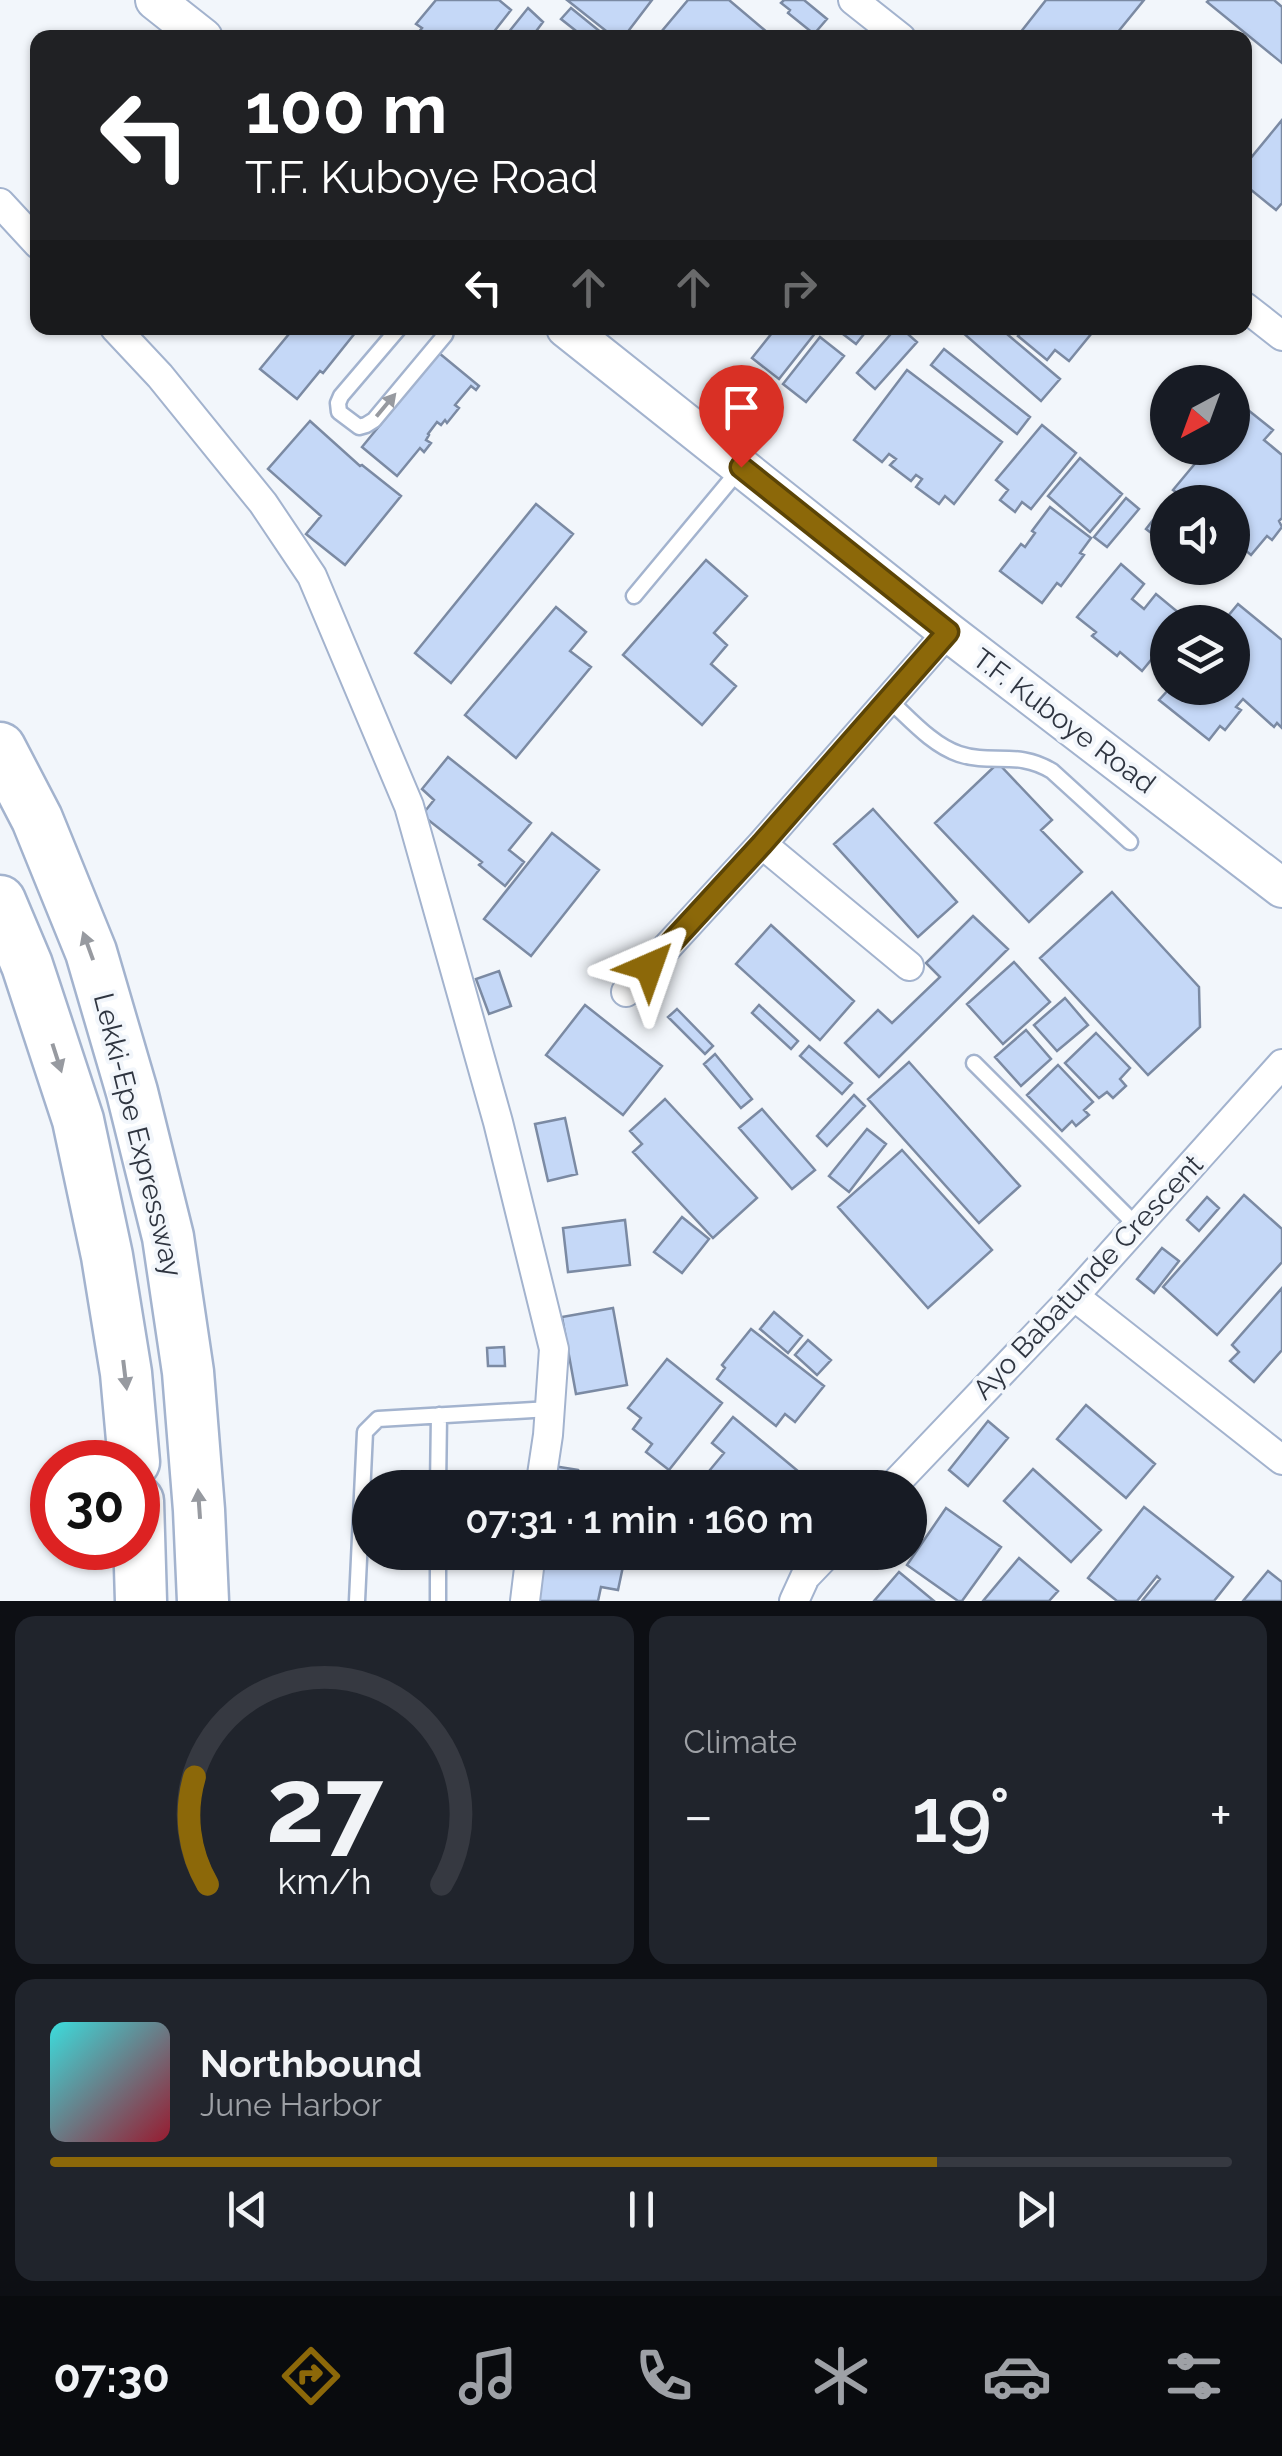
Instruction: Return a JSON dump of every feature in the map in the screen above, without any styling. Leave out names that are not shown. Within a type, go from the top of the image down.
[{"type":"highway","name":"Lekki-Epe Expressway","points":[[0,748],[37,819],[91,952],[164,1219],[188,1372],[203,1601]]},
{"type":"highway","name":"Lekki-Epe Expressway","points":[[0,901],[27,965],[78,1120],[110,1275],[132,1440]]},
{"type":"highway","points":[[140,1570],[141,1601]]},
{"type":"street","points":[[155,0],[192,30]]},
{"type":"street","points":[[854,0],[891,30]]},
{"type":"street","points":[[0,203],[30,235]]},
{"type":"street","points":[[1252,312],[1282,336]]},
{"type":"street","points":[[122,335],[264,503],[312,576],[410,806],[498,1122],[554,1349],[542,1470]]},
{"type":"street","name":"T.F. Kuboye Road","points":[[575,335],[948,632],[1282,888]]},
{"type":"street","points":[[626,992],[948,632]]},
{"type":"street","points":[[762,844],[909,966]]},
{"type":"street","name":"Ayo Babatunde Crescent","points":[[908,1470],[1074,1296],[1282,1064]]},
{"type":"street","points":[[1074,1296],[1282,1460]]},
{"type":"street","points":[[524,1601],[528,1570]]},
{"type":"street","points":[[794,1601],[812,1570]]},
{"type":"lane","points":[[393,335],[340,396],[339,412],[358,427],[374,420],[443,335]]},
{"type":"lane","points":[[634,596],[741,467]]},
{"type":"lane","points":[[889,700],[940,744],[959,754],[1038,762],[1130,842]]},
{"type":"lane","points":[[974,1062],[1138,1226]]},
{"type":"lane","points":[[357,1601],[366,1432],[378,1419],[550,1409]]},
{"type":"lane","points":[[438,1415],[438,1470]]},
{"type":"lane","points":[[438,1570],[438,1601]]},
{"type":"building","points":[[436,0],[499,0],[511,10],[495,30],[420,30],[416,24]]},
{"type":"building","points":[[567,0],[652,0],[629,30],[605,30]]},
{"type":"building","points":[[688,0],[729,0],[765,30],[663,30]]},
{"type":"building","points":[[804,0],[827,19],[817,30],[809,30],[781,3]]},
{"type":"building","points":[[1046,0],[1144,0],[1120,30],[1022,30]]},
{"type":"building","points":[[1274,0],[1282,7],[1282,63],[1252,39],[1252,30],[1241,30],[1207,2]]},
{"type":"building","points":[[528,8],[543,22],[537,30],[510,30]]},
{"type":"building","points":[[571,8],[598,30],[575,30],[561,19]]},
{"type":"building","points":[[1282,120],[1282,203],[1276,210],[1252,191],[1252,156]]},
{"type":"building","points":[[288,335],[353,335],[297,399],[260,369]]},
{"type":"building","points":[[770,335],[814,335],[779,379],[752,358]]},
{"type":"building","points":[[844,335],[863,335],[856,344]]},
{"type":"building","points":[[890,335],[909,335],[917,342],[875,389],[857,373]]},
{"type":"building","points":[[965,335],[1008,335],[1060,379],[1041,401]]},
{"type":"building","points":[[1090,335],[1069,361],[1055,350],[1047,360],[1018,336]]},
{"type":"building","points":[[820,337],[844,356],[806,402],[783,384]]},
{"type":"building","points":[[944,349],[1030,417],[1017,434],[931,365]]},
{"type":"building","points":[[439,353],[479,386],[476,390],[471,386],[455,405],[459,408],[447,423],[437,422],[426,440],[431,443],[424,452],[420,448],[397,476],[362,447]]},
{"type":"building","points":[[907,370],[1002,442],[954,504],[945,496],[939,504],[916,487],[922,479],[916,475],[911,481],[890,465],[896,459],[889,454],[882,462],[854,440]]},
{"type":"building","points":[[1250,412],[1273,430],[1264,440],[1282,455],[1282,527],[1272,540],[1267,536],[1251,555],[1250,485],[1177,485],[1194,465],[1250,465]]},
{"type":"building","points":[[310,421],[401,496],[345,565],[306,534],[321,516],[268,469]]},
{"type":"building","points":[[1042,425],[1076,453],[1031,509],[1022,502],[1015,512],[1000,500],[1008,490],[996,480]]},
{"type":"building","points":[[1080,458],[1122,494],[1090,532],[1048,496]]},
{"type":"building","points":[[1126,498],[1139,509],[1107,547],[1094,537]]},
{"type":"building","points":[[536,504],[573,534],[451,683],[415,653]]},
{"type":"building","points":[[1050,507],[1091,538],[1080,553],[1084,555],[1061,586],[1057,583],[1042,603],[1000,571],[1021,544],[1025,547]]},
{"type":"building","points":[[706,560],[747,596],[714,633],[727,645],[711,664],[736,686],[702,725],[623,655]]},
{"type":"building","points":[[1121,564],[1144,584],[1132,599],[1144,609],[1156,594],[1169,605],[1150,605],[1150,661],[1142,671],[1092,636],[1096,632],[1077,617]]},
{"type":"building","points":[[556,607],[586,632],[570,651],[591,667],[516,758],[465,715]]},
{"type":"building","points":[[1250,614],[1282,640],[1282,728],[1277,723],[1274,727],[1250,705]]},
{"type":"building","points":[[1165,705],[1238,705],[1241,710],[1225,730],[1220,726],[1209,740]]},
{"type":"building","points":[[448,757],[531,823],[509,850],[524,862],[505,886],[479,865],[482,862],[422,815],[434,800],[422,789]]},
{"type":"building","points":[[998,763],[1052,820],[1041,830],[1082,872],[1029,922],[935,823]]},
{"type":"building","points":[[873,809],[957,902],[918,937],[834,844]]},
{"type":"building","points":[[552,833],[599,870],[531,956],[484,919]]},
{"type":"building","points":[[1112,892],[1199,987],[1200,1027],[1148,1075],[1040,958]]},
{"type":"building","points":[[973,916],[1008,949],[879,1077],[845,1043],[878,1010],[892,1023],[940,977],[926,963]]},
{"type":"building","points":[[771,925],[854,1001],[820,1040],[736,964]]},
{"type":"building","points":[[1014,962],[1050,1002],[1003,1044],[967,1004]]},
{"type":"building","points":[[499,971],[511,1006],[489,1014],[476,979]]},
{"type":"building","points":[[1065,998],[1088,1025],[1057,1051],[1034,1025]]},
{"type":"building","points":[[585,1005],[662,1066],[623,1115],[546,1055]]},
{"type":"building","points":[[759,1005],[798,1041],[791,1049],[752,1013]]},
{"type":"building","points":[[677,1009],[713,1046],[705,1054],[668,1017]]},
{"type":"building","points":[[1026,1030],[1051,1059],[1021,1086],[995,1057]]},
{"type":"building","points":[[1096,1033],[1130,1068],[1120,1079],[1126,1086],[1113,1098],[1107,1092],[1099,1098],[1065,1063]]},
{"type":"building","points":[[809,1046],[852,1083],[842,1094],[800,1056]]},
{"type":"building","points":[[715,1054],[752,1099],[741,1108],[704,1064]]},
{"type":"building","points":[[909,1062],[1020,1186],[979,1223],[868,1099]]},
{"type":"building","points":[[1058,1065],[1093,1102],[1084,1110],[1089,1115],[1076,1126],[1072,1121],[1062,1131],[1027,1095]]},
{"type":"building","points":[[854,1095],[865,1106],[827,1146],[817,1136]]},
{"type":"building","points":[[665,1099],[757,1198],[713,1238],[633,1152],[642,1144],[630,1131]]},
{"type":"building","points":[[762,1109],[815,1170],[792,1189],[739,1128]]},
{"type":"building","points":[[565,1118],[577,1174],[548,1181],[535,1124]]},
{"type":"building","points":[[867,1129],[886,1144],[849,1192],[829,1176]]},
{"type":"building","points":[[902,1150],[992,1250],[928,1308],[838,1207]]},
{"type":"building","points":[[1244,1195],[1282,1229],[1282,1262],[1217,1335],[1163,1287]]},
{"type":"building","points":[[1207,1197],[1219,1208],[1199,1231],[1187,1220]]},
{"type":"building","points":[[682,1217],[709,1239],[682,1273],[654,1252]]},
{"type":"building","points":[[625,1220],[630,1265],[568,1272],[563,1228]]},
{"type":"building","points":[[1162,1248],[1179,1261],[1154,1293],[1137,1279]]},
{"type":"building","points":[[1282,1288],[1282,1350],[1254,1382],[1230,1361],[1239,1352],[1232,1345]]},
{"type":"building","points":[[613,1308],[627,1385],[576,1394],[562,1317]]},
{"type":"building","points":[[774,1312],[802,1336],[788,1353],[760,1329]]},
{"type":"building","points":[[751,1329],[824,1386],[795,1422],[785,1414],[776,1426],[717,1379],[725,1368],[722,1365]]},
{"type":"building","points":[[808,1340],[831,1360],[817,1375],[795,1355]]},
{"type":"building","points":[[504,1347],[505,1366],[488,1366],[487,1348]]},
{"type":"building","points":[[667,1359],[722,1403],[669,1470],[646,1452],[652,1444],[633,1429],[641,1418],[628,1408]]},
{"type":"building","points":[[1086,1405],[1155,1464],[1126,1498],[1057,1439]]},
{"type":"building","points":[[733,1417],[797,1470],[710,1470],[724,1453],[712,1443]]},
{"type":"building","points":[[988,1421],[1008,1438],[968,1486],[949,1470]]},
{"type":"building","points":[[547,1465],[578,1470],[547,1470]]},
{"type":"building","points":[[1033,1469],[1101,1530],[1071,1562],[1004,1501]]},
{"type":"building","points":[[1144,1507],[1233,1577],[1214,1601],[1142,1601],[1160,1579],[1157,1576],[1137,1601],[1117,1601],[1088,1578]]},
{"type":"building","points":[[946,1508],[1001,1547],[962,1601],[958,1601],[914,1570],[927,1570],[927,1536]]},
{"type":"building","points":[[1019,1558],[1058,1591],[1049,1601],[983,1601]]},
{"type":"building","points":[[535,1570],[622,1570],[618,1590],[601,1587],[598,1601],[531,1601]]},
{"type":"building","points":[[1268,1571],[1282,1582],[1282,1601],[1243,1601]]},
{"type":"building","points":[[899,1572],[934,1601],[874,1601]]},
{"type":"route","points":[[649,967],[948,632],[741,467]]}]
